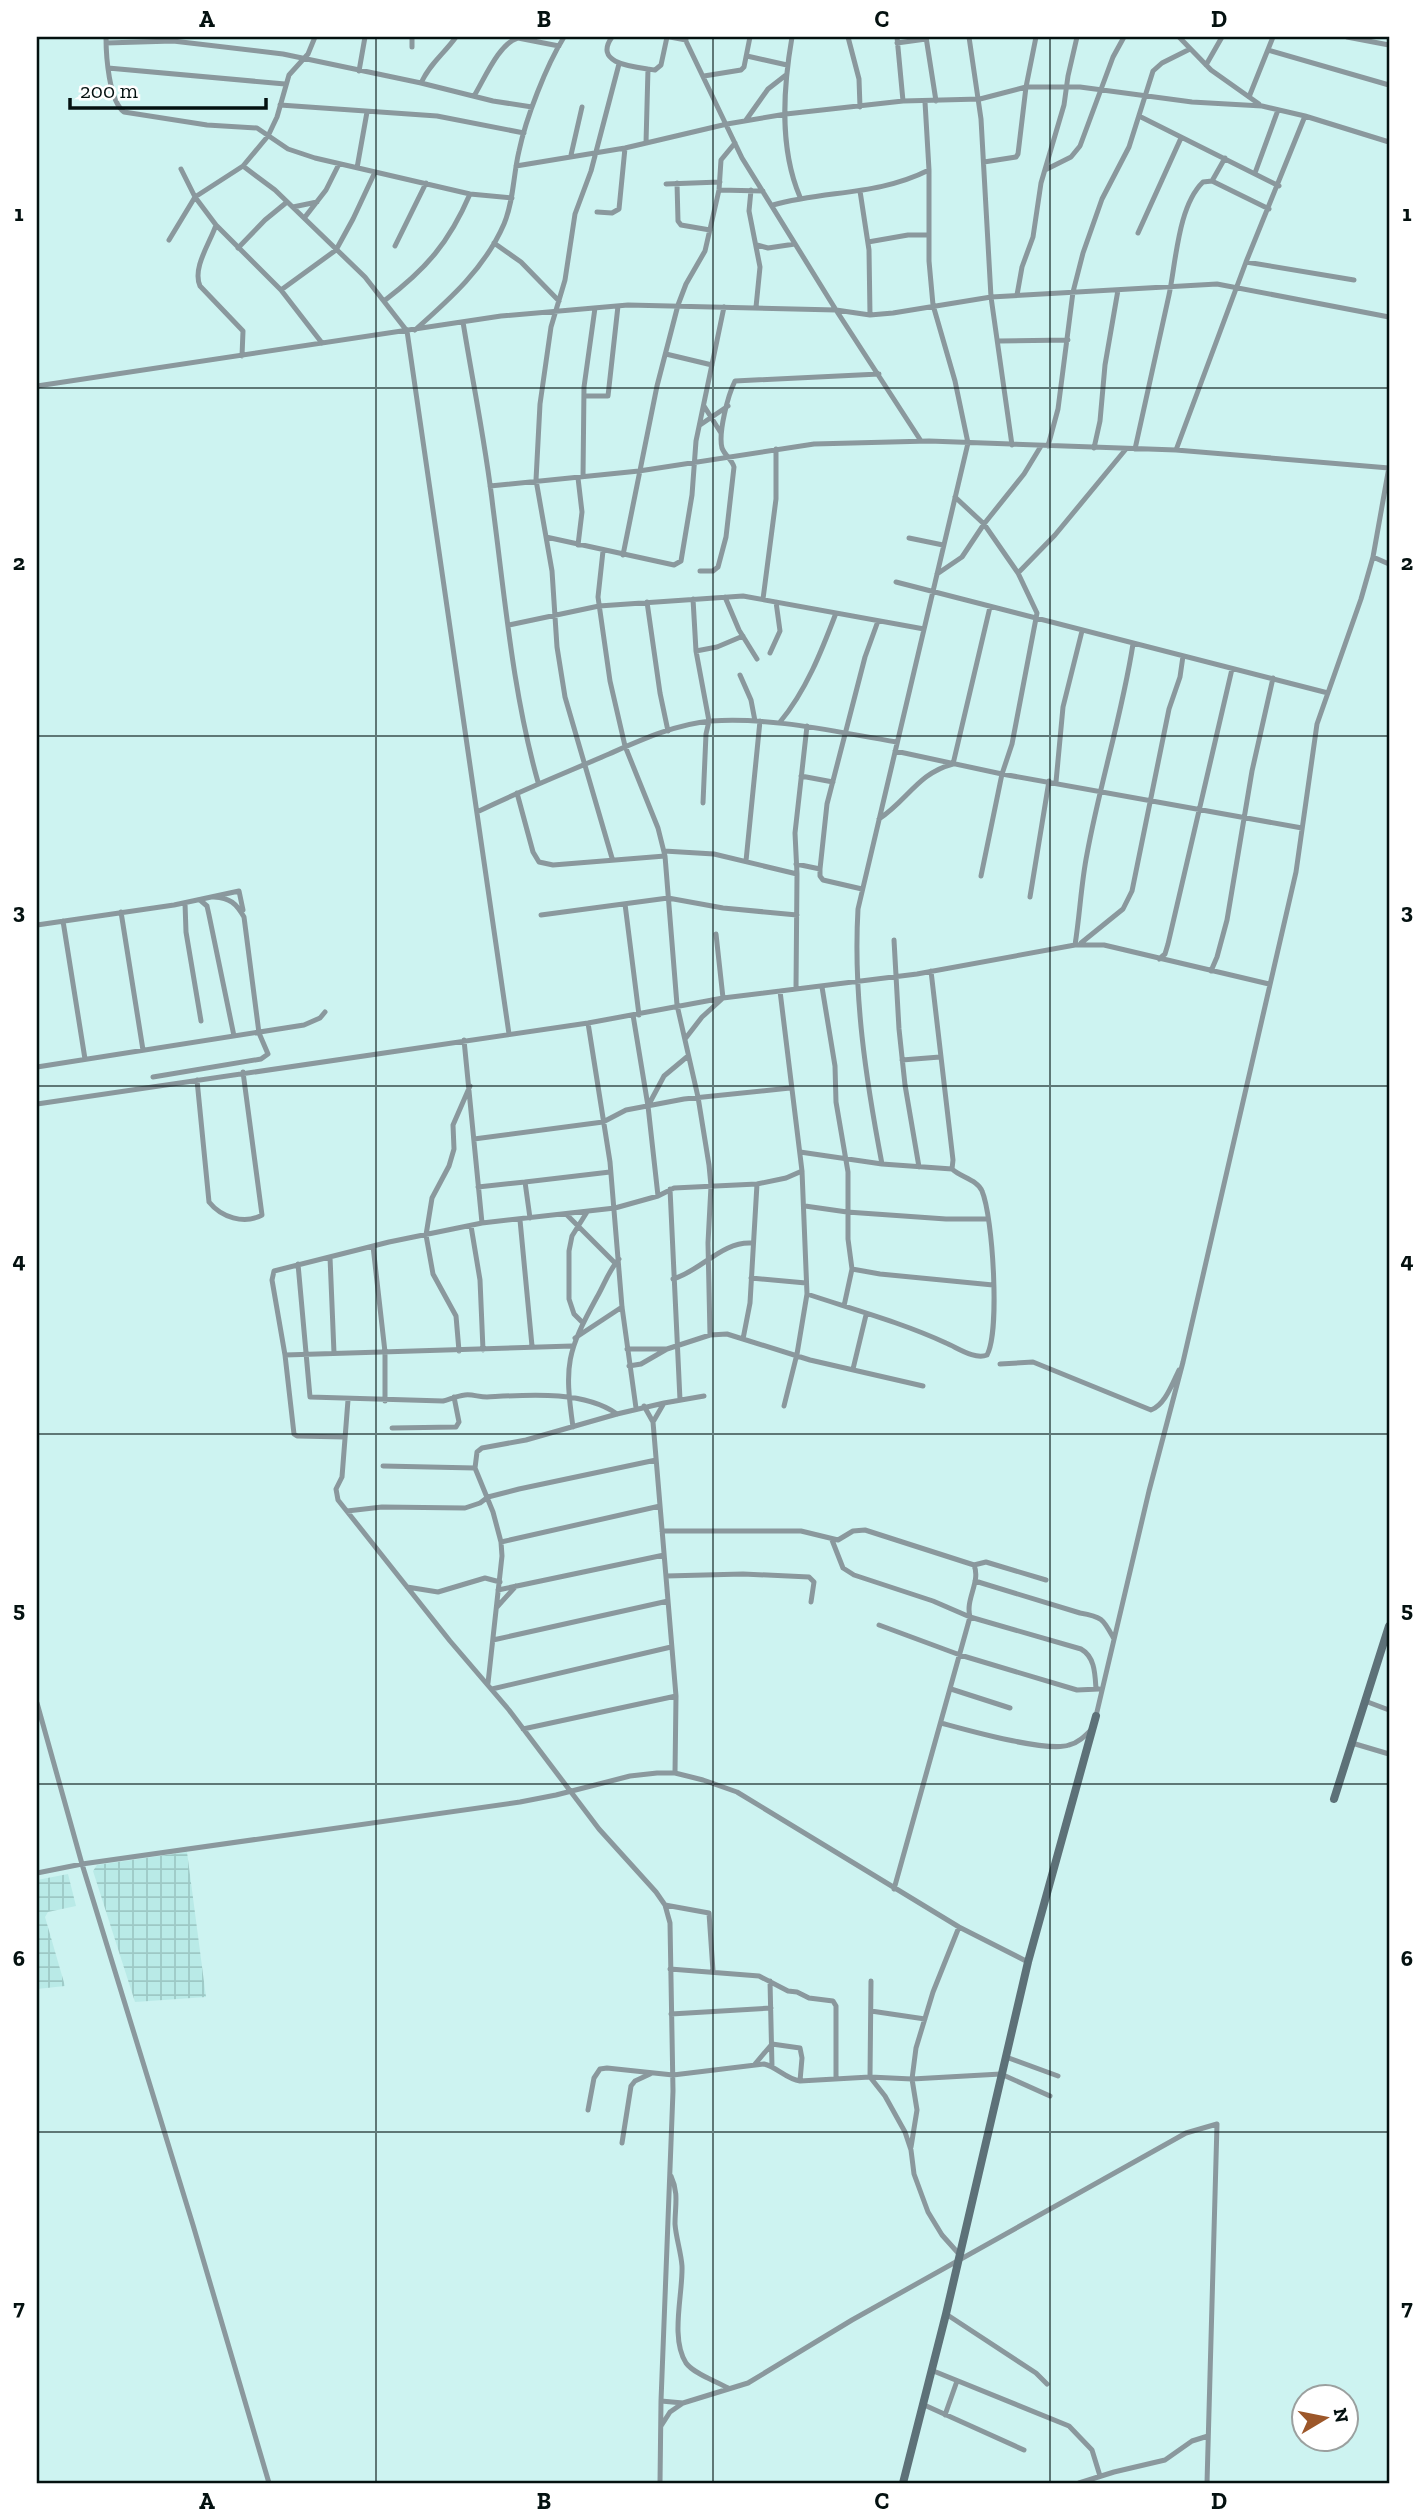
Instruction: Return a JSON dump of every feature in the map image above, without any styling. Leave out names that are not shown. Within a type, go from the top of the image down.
[{"type":"street","points":[[169,240],[195,197],[243,166],[268,136],[285,84],[293,68],[312,47],[315,37]]},
{"type":"street","points":[[359,71],[365,37]]},
{"type":"street","points":[[412,37],[412,47]]},
{"type":"street","points":[[421,83],[430,64],[445,52],[456,37]]},
{"type":"street","points":[[415,330],[459,290],[494,243],[503,226],[512,198],[516,166],[532,107],[564,37]]},
{"type":"street","points":[[612,37],[606,49],[607,55],[619,64],[648,69],[659,68],[668,37],[685,38],[735,143],[763,191],[835,310],[921,441]]},
{"type":"street","points":[[704,76],[741,70],[747,56],[750,37]]},
{"type":"street","points":[[792,37],[786,75],[786,114],[789,168],[800,197]]},
{"type":"street","points":[[848,37],[859,79],[860,107]]},
{"type":"street","points":[[969,37],[980,99],[991,297],[1012,445]]},
{"type":"street","points":[[984,162],[1016,158],[1036,37]]},
{"type":"street","points":[[1017,295],[1022,267],[1036,227],[1039,194],[1064,105],[1077,37]]},
{"type":"street","points":[[1045,170],[1071,158],[1076,152],[1113,57],[1124,37]]},
{"type":"street","points":[[1179,37],[1227,83],[1262,106]]},
{"type":"street","points":[[1206,65],[1222,37]]},
{"type":"street","points":[[1249,97],[1273,37]]},
{"type":"street","points":[[1347,37],[1389,45]]},
{"type":"street","points":[[903,101],[897,40],[926,38],[936,101]]},
{"type":"street","points":[[474,96],[504,47],[512,39],[558,46]]},
{"type":"street","points":[[512,198],[470,194],[339,164],[288,149],[257,128],[207,125],[124,112],[116,99],[108,68],[106,40],[197,43],[303,59],[532,107]]},
{"type":"street","points":[[937,574],[962,557],[984,524],[1045,446],[1058,409],[1073,292],[1089,233],[1102,199],[1125,157],[1153,71],[1162,63],[1190,49]]},
{"type":"street","points":[[1268,50],[1389,85]]},
{"type":"street","points":[[747,56],[787,65]]},
{"type":"street","points":[[612,858],[565,697],[557,647],[552,571],[536,480],[537,436],[551,327],[557,311],[575,214],[619,64]]},
{"type":"street","points":[[108,68],[285,84]]},
{"type":"street","points":[[646,143],[648,69]]},
{"type":"street","points":[[746,121],[768,89],[786,75]]},
{"type":"street","points":[[516,166],[625,148],[727,124],[786,114],[903,101],[980,99],[1026,87],[1067,87],[1144,97],[1262,106],[1306,116],[1389,142]]},
{"type":"street","points":[[882,1164],[868,1093],[856,982],[858,919],[862,890],[968,443],[958,391],[933,305],[925,102]]},
{"type":"street","points":[[280,104],[367,113],[437,116],[524,133]]},
{"type":"street","points":[[571,155],[582,107]]},
{"type":"street","points":[[1255,173],[1278,110]]},
{"type":"street","points":[[357,168],[367,113]]},
{"type":"street","points":[[1139,116],[1279,186]]},
{"type":"street","points":[[1176,450],[1246,262],[1306,116]]},
{"type":"street","points":[[1138,233],[1181,138]]},
{"type":"street","points":[[624,555],[639,471],[678,305],[686,284],[705,251],[719,190],[723,155],[735,143]]},
{"type":"street","points":[[597,212],[612,213],[620,209],[625,148]]},
{"type":"street","points":[[1212,181],[1225,158]]},
{"type":"street","points":[[305,217],[339,164]]},
{"type":"street","points":[[243,166],[263,179],[305,217],[374,286],[407,331],[509,1034]]},
{"type":"street","points":[[181,169],[195,197],[216,225],[281,290],[322,342]]},
{"type":"street","points":[[773,205],[800,197],[893,185],[929,170]]},
{"type":"street","points":[[281,290],[336,250],[375,172]]},
{"type":"street","points":[[1135,449],[1171,287],[1179,237],[1186,213],[1199,186],[1203,182],[1212,181],[1269,209]]},
{"type":"street","points":[[666,184],[720,182]]},
{"type":"street","points":[[395,246],[426,183]]},
{"type":"street","points":[[677,183],[678,221],[681,225],[710,230]]},
{"type":"street","points":[[719,190],[763,191]]},
{"type":"street","points":[[751,190],[749,211],[760,267],[755,307]]},
{"type":"street","points":[[860,191],[868,242],[870,315]]},
{"type":"street","points":[[384,301],[431,261],[444,244],[470,194]]},
{"type":"street","points":[[238,248],[264,220],[287,202]]},
{"type":"street","points":[[293,207],[317,202]]},
{"type":"street","points":[[216,225],[197,278],[200,286],[243,331],[242,356]]},
{"type":"street","points":[[868,242],[908,235],[929,235]]},
{"type":"street","points":[[494,243],[521,262],[559,301]]},
{"type":"street","points":[[757,245],[768,248],[795,244]]},
{"type":"street","points":[[1246,262],[1354,280]]},
{"type":"street","points":[[37,386],[501,316],[618,306],[755,307],[835,310],[870,315],[991,297],[1217,284],[1389,317]]},
{"type":"street","points":[[1094,447],[1118,290]]},
{"type":"street","points":[[584,396],[608,396],[618,306]]},
{"type":"street","points":[[546,537],[674,565],[681,561],[700,425],[724,307]]},
{"type":"street","points":[[578,545],[582,512],[580,478],[584,396],[595,308]]},
{"type":"street","points":[[463,322],[531,760],[538,782]]},
{"type":"street","points":[[999,341],[1068,340]]},
{"type":"street","points":[[666,354],[712,365]]},
{"type":"street","points":[[700,571],[716,569],[722,558],[733,463],[726,457],[722,447],[721,433],[733,383],[738,379],[879,374]]},
{"type":"street","points":[[704,406],[721,433]]},
{"type":"street","points":[[700,425],[728,406]]},
{"type":"street","points":[[490,486],[694,464],[814,444],[921,441],[1176,450],[1389,467],[1386,506],[1373,557],[1352,628],[1317,724],[1296,872],[1183,1362],[1114,1639],[1099,1688],[1096,1716],[1028,1962],[946,2314],[903,2483]]},
{"type":"street","points":[[763,599],[776,499],[776,449]]},
{"type":"street","points":[[1018,573],[1055,535],[1126,449]]},
{"type":"street","points":[[955,497],[984,524],[1018,573],[1035,605],[1038,619],[981,876]]},
{"type":"street","points":[[909,538],[943,545]]},
{"type":"street","points":[[603,551],[599,606],[610,681],[625,746],[658,828],[665,853],[677,1005],[698,1097],[711,1186],[710,1335]]},
{"type":"street","points":[[1373,557],[1389,564]]},
{"type":"street","points":[[896,582],[1328,693]]},
{"type":"street","points":[[509,625],[599,606],[725,597],[763,599],[924,629]]},
{"type":"street","points":[[725,597],[757,659]]},
{"type":"street","points":[[693,599],[696,651],[709,722],[706,734],[703,803]]},
{"type":"street","points":[[769,653],[780,631],[776,602]]},
{"type":"street","points":[[647,603],[668,731]]},
{"type":"street","points":[[953,764],[990,607]]},
{"type":"street","points":[[780,722],[801,692],[836,613]]},
{"type":"street","points":[[862,890],[823,880],[820,869],[823,824],[865,657],[878,621]]},
{"type":"street","points":[[1030,897],[1053,782],[1063,707],[1082,631]]},
{"type":"street","points":[[696,651],[717,647],[743,636]]},
{"type":"street","points":[[1078,944],[1083,876],[1133,644]]},
{"type":"street","points":[[1078,944],[1118,913],[1129,899],[1169,709],[1180,677],[1183,656]]},
{"type":"street","points":[[1159,959],[1165,954],[1168,944],[1232,668]]},
{"type":"street","points":[[740,675],[758,721],[746,862]]},
{"type":"street","points":[[1211,971],[1223,935],[1252,771],[1273,678]]},
{"type":"street","points":[[477,812],[538,782],[625,746],[668,731],[709,722],[780,722],[897,742]]},
{"type":"street","points":[[796,988],[795,833],[807,726]]},
{"type":"street","points":[[895,751],[1002,774],[1302,828]]},
{"type":"street","points":[[879,820],[902,803],[923,778],[953,764]]},
{"type":"street","points":[[801,776],[833,782]]},
{"type":"street","points":[[517,793],[533,852],[539,862],[563,864],[665,853],[703,853],[797,874]]},
{"type":"street","points":[[796,864],[820,869]]},
{"type":"street","points":[[37,925],[185,903],[239,891],[260,1033],[268,1054],[261,1059],[152,1077]]},
{"type":"street","points":[[214,897],[227,898],[238,905],[244,916]]},
{"type":"street","points":[[541,915],[668,898],[723,908],[797,915]]},
{"type":"street","points":[[200,900],[209,915],[234,1036]]},
{"type":"street","points":[[185,903],[186,932],[201,1021]]},
{"type":"street","points":[[625,904],[658,1196]]},
{"type":"street","points":[[121,912],[143,1051]]},
{"type":"street","points":[[63,921],[85,1059]]},
{"type":"street","points":[[716,934],[723,998]]},
{"type":"street","points":[[894,940],[902,1060],[919,1167]]},
{"type":"street","points":[[37,1104],[588,1023],[723,998],[931,971],[1078,944],[1104,944],[1269,984]]},
{"type":"street","points":[[931,971],[953,1160],[951,1169]]},
{"type":"street","points":[[822,987],[835,1066],[836,1102],[847,1159],[847,1212],[852,1269],[844,1306]]},
{"type":"street","points":[[780,991],[802,1171],[807,1294],[797,1354],[784,1406]]},
{"type":"street","points":[[685,1039],[702,1017],[723,998]]},
{"type":"street","points":[[37,1067],[260,1033],[312,1023],[325,1012]]},
{"type":"street","points":[[588,1023],[615,1208],[617,1261],[636,1408]]},
{"type":"street","points":[[464,1040],[482,1223]]},
{"type":"street","points":[[648,1106],[664,1076],[688,1056]]},
{"type":"street","points":[[902,1060],[940,1057]]},
{"type":"street","points":[[197,1080],[209,1202],[219,1212],[232,1218],[255,1218],[262,1215],[243,1072]]},
{"type":"street","points":[[459,1351],[456,1316],[433,1274],[426,1235],[432,1198],[449,1166],[454,1149],[453,1125],[470,1086]]},
{"type":"street","points":[[474,1139],[603,1122],[626,1110],[698,1097],[790,1088]]},
{"type":"street","points":[[800,1152],[882,1164],[951,1169],[980,1186],[988,1219],[993,1285],[992,1340],[988,1353],[984,1356],[974,1355],[933,1337],[807,1294]]},
{"type":"street","points":[[345,1437],[293,1434],[285,1355],[272,1276],[278,1269],[482,1223],[615,1208],[658,1196],[670,1189],[757,1184],[786,1178],[802,1171]]},
{"type":"street","points":[[478,1187],[610,1172]]},
{"type":"street","points":[[525,1182],[530,1218]]},
{"type":"street","points":[[743,1339],[750,1303],[757,1184]]},
{"type":"street","points":[[670,1189],[680,1399]]},
{"type":"street","points":[[805,1206],[847,1212],[988,1219]]},
{"type":"street","points":[[583,1323],[574,1314],[569,1299],[570,1244],[587,1212]]},
{"type":"street","points":[[566,1214],[577,1227],[617,1261]]},
{"type":"street","points":[[520,1220],[532,1346]]},
{"type":"street","points":[[471,1226],[480,1280],[483,1350]]},
{"type":"street","points":[[673,1279],[689,1273],[735,1246],[752,1243]]},
{"type":"street","points":[[373,1246],[385,1352],[385,1401]]},
{"type":"street","points":[[330,1257],[334,1353]]},
{"type":"street","points":[[573,1427],[568,1366],[572,1346],[617,1261]]},
{"type":"street","points":[[298,1264],[310,1397],[443,1401],[464,1395],[528,1395],[569,1398],[598,1404],[617,1413]]},
{"type":"street","points":[[852,1269],[993,1285]]},
{"type":"street","points":[[751,1278],[806,1283]]},
{"type":"street","points":[[575,1338],[622,1307]]},
{"type":"street","points":[[853,1369],[866,1315]]},
{"type":"street","points":[[629,1366],[641,1364],[667,1349],[710,1335],[727,1334],[810,1360],[923,1386]]},
{"type":"street","points":[[285,1355],[572,1346]]},
{"type":"street","points":[[627,1349],[667,1349]]},
{"type":"street","points":[[1000,1364],[1033,1362],[1151,1410],[1157,1408],[1164,1399],[1183,1362]]},
{"type":"street","points":[[631,1378],[641,1364]]},
{"type":"street","points":[[490,1686],[501,1542],[488,1497],[475,1468],[476,1455],[482,1448],[526,1440],[643,1406],[704,1396]]},
{"type":"street","points":[[392,1428],[456,1427],[458,1422],[454,1397]]},
{"type":"street","points":[[348,1400],[342,1477],[336,1492],[347,1511],[490,1686],[598,1829],[638,1871],[664,1905],[670,1923],[673,2075],[660,2483]]},
{"type":"street","points":[[653,1422],[664,1403]]},
{"type":"street","points":[[643,1406],[653,1422],[676,1696],[675,1773]]},
{"type":"street","points":[[347,1511],[382,1507],[465,1508],[488,1497],[656,1460]]},
{"type":"street","points":[[383,1466],[475,1468]]},
{"type":"street","points":[[501,1542],[660,1506]]},
{"type":"street","points":[[662,1531],[792,1530],[832,1540],[844,1539],[853,1531],[865,1530],[974,1565],[986,1562],[1046,1580]]},
{"type":"street","points":[[832,1540],[847,1572],[933,1601],[970,1617],[1088,1653],[1099,1688]]},
{"type":"street","points":[[498,1590],[664,1555]]},
{"type":"street","points":[[894,1889],[970,1617],[969,1604],[976,1572],[974,1565]]},
{"type":"street","points":[[666,1576],[743,1574],[809,1577],[815,1586],[811,1602]]},
{"type":"street","points":[[407,1587],[438,1592],[485,1578],[500,1582]]},
{"type":"street","points":[[975,1581],[1101,1618],[1114,1639]]},
{"type":"street","points":[[496,1609],[516,1586]]},
{"type":"street","points":[[493,1640],[668,1601]]},
{"type":"street","points":[[879,1625],[960,1655],[1077,1690],[1099,1688]]},
{"type":"street","points":[[1334,1799],[1389,1626]]},
{"type":"street","points":[[490,1686],[671,1647]]},
{"type":"street","points":[[1380,1656],[1389,1660]]},
{"type":"street","points":[[951,1689],[1010,1708]]},
{"type":"street","points":[[523,1729],[676,1696]]},
{"type":"street","points":[[1365,1701],[1389,1710]]},
{"type":"street","points":[[37,1703],[82,1864],[269,2483]]},
{"type":"street","points":[[941,1723],[1020,1742],[1056,1747],[1071,1745],[1092,1729]]},
{"type":"street","points":[[1352,1743],[1389,1754]]},
{"type":"street","points":[[37,1873],[82,1864],[520,1802],[630,1776],[675,1773],[711,1782],[737,1793],[959,1927],[1028,1962]]},
{"type":"street","points":[[664,1905],[709,1913],[713,1970]]},
{"type":"street","points":[[958,2259],[928,2212],[914,2174],[911,2150],[917,2110],[912,2079],[916,2048],[933,1992],[959,1927]]},
{"type":"street","points":[[670,1969],[713,1970],[760,1976],[788,1991],[835,2003],[836,2078]]},
{"type":"street","points":[[770,1981],[772,2067]]},
{"type":"street","points":[[871,1981],[870,2077],[894,2111],[911,2150]]},
{"type":"street","points":[[671,2014],[771,2008]]},
{"type":"street","points":[[871,2011],[925,2019]]},
{"type":"street","points":[[755,2064],[772,2044]]},
{"type":"street","points":[[772,2044],[801,2049],[800,2081]]},
{"type":"street","points":[[1006,2057],[1058,2076]]},
{"type":"street","points":[[588,2110],[594,2078],[600,2069],[607,2068],[673,2075],[755,2064],[772,2067],[791,2079],[800,2081],[1001,2074],[1050,2096]]},
{"type":"street","points":[[622,2143],[631,2086],[651,2073]]},
{"type":"street","points":[[661,2426],[670,2412],[683,2403],[748,2383],[958,2259],[1186,2133],[1217,2124],[1207,2483]]},
{"type":"street","points":[[670,2173],[677,2192],[675,2228],[682,2266],[679,2296],[680,2345],[690,2367],[729,2388]]},
{"type":"street","points":[[946,2314],[1040,2376],[1047,2384]]},
{"type":"street","points":[[930,2370],[1069,2426],[1092,2450],[1100,2476]]},
{"type":"street","points":[[945,2415],[957,2381]]},
{"type":"street","points":[[661,2401],[683,2403]]},
{"type":"street","points":[[922,2404],[1024,2450]]},
{"type":"street","points":[[1079,2483],[1165,2460],[1192,2441],[1208,2436]]},
{"type":"shaded area","points":[[187,1852],[206,1997],[135,2002],[93,1871],[97,1865]]},
{"type":"shaded area","points":[[68,1874],[76,1906],[48,1912],[45,1917],[65,1986],[37,1989],[37,1880]]}]
